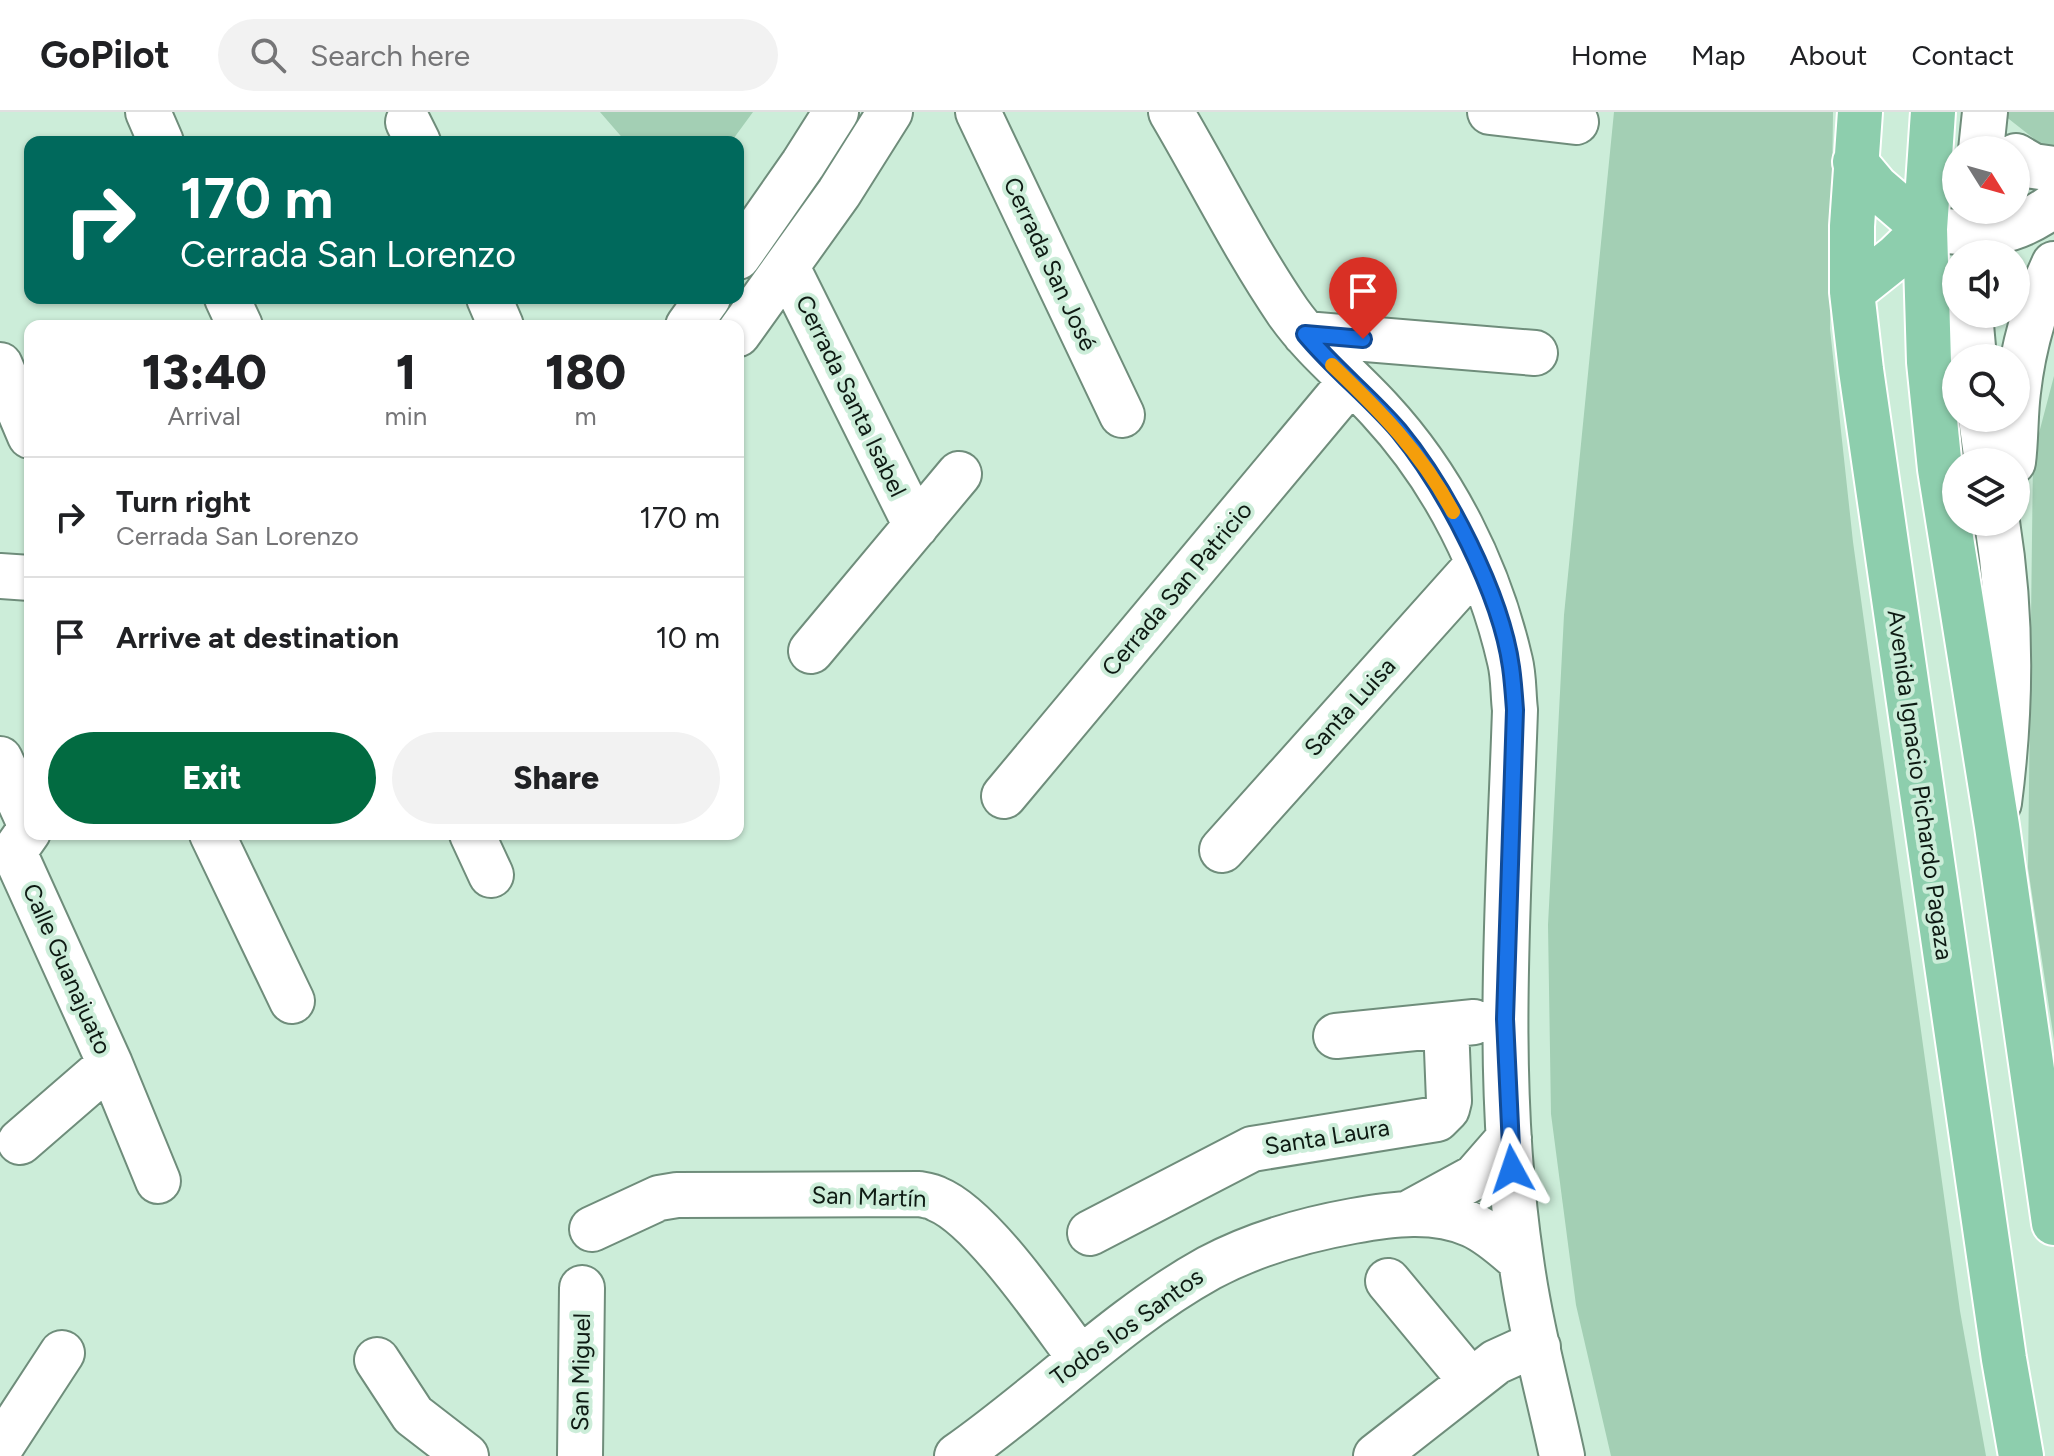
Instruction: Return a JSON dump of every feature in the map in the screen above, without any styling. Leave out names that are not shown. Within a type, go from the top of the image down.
[{"type":"main road","name":"Avenida Ignacio Pichardo Pagaza","points":[[1860,112],[1855,162],[1852,292],[1923,806],[2021,1456]]},
{"type":"main road","points":[[1933,112],[1925,229],[1929,362],[1940,469],[1997,826],[2054,1223]]},
{"type":"main road","points":[[1855,162],[1876,187],[1925,229]]},
{"type":"main road","points":[[1852,292],[1925,229]]},
{"type":"street","points":[[148,112],[158,136]]},
{"type":"street","points":[[744,248],[836,112]]},
{"type":"street","points":[[744,326],[839,193],[890,112]]},
{"type":"street","name":"Cerrada San José","points":[[978,112],[1122,415]]},
{"type":"street","points":[[1171,112],[1275,290],[1305,334],[1377,407],[1415,453],[1451,508],[1478,564],[1497,615],[1511,665],[1515,710],[1505,1019],[1509,1138],[1521,1261],[1562,1456]]},
{"type":"street","points":[[1490,112],[1575,129]]},
{"type":"street","points":[[2030,164],[2054,169]]},
{"type":"street","points":[[1925,229],[1997,233],[2019,227],[2054,205]]},
{"type":"street","points":[[2014,448],[2018,392],[2029,328],[2054,264]]},
{"type":"street","name":"Cerrada Santa Isabel","points":[[787,267],[916,526]]},
{"type":"street","points":[[1305,334],[1535,353]]},
{"type":"street","points":[[0,365],[24,422]]},
{"type":"street","name":"Cerrada San Patricio","points":[[1004,796],[1350,382]]},
{"type":"street","name":"Cerrada Santa Isabel","points":[[811,651],[959,474]]},
{"type":"street","points":[[1997,826],[2006,754],[2009,664],[2001,536]]},
{"type":"street","name":"Santa Luisa","points":[[1222,850],[1478,564]]},
{"type":"street","points":[[0,576],[24,578]]},
{"type":"street","name":"Calle Guanajuato","points":[[0,759],[24,811]]},
{"type":"street","name":"Calle Guanajuato","points":[[24,837],[7,858],[110,1064],[158,1181]]},
{"type":"street","points":[[215,840],[292,1001]]},
{"type":"street","points":[[475,840],[491,875]]},
{"type":"street","points":[[1336,1036],[1505,1019]]},
{"type":"street","name":"Santa Laura","points":[[1090,1233],[1252,1149],[1437,1119],[1447,1109],[1449,1101],[1446,1025]]},
{"type":"street","points":[[20,1142],[110,1064]]},
{"type":"street","name":"Todos los Santos","points":[[1409,1213],[1475,1177],[1509,1138]]},
{"type":"street","name":"San Martín","points":[[592,1229],[659,1198],[677,1195],[919,1194],[938,1199],[960,1213],[981,1233],[1080,1358]]},
{"type":"street","name":"Todos los Santos","points":[[957,1456],[1080,1358],[1167,1294],[1211,1267],[1296,1233],[1409,1213],[1470,1224],[1498,1241],[1521,1261]]},
{"type":"street","points":[[1388,1281],[1471,1381]]},
{"type":"street","name":"San Miguel","points":[[580,1456],[582,1288]]},
{"type":"street","points":[[1376,1456],[1496,1362],[1538,1347]]},
{"type":"street","points":[[0,1448],[62,1353]]},
{"type":"street","points":[[377,1360],[413,1415],[466,1456]]},
{"type":"green space","points":[[600,112],[753,112],[735,136],[621,136]]},
{"type":"green space","points":[[1614,112],[1833,112],[1830,329],[1853,542],[1960,1311],[1986,1456],[1611,1456],[1576,1305],[1551,1114],[1548,925],[1564,615]]},
{"type":"green space","points":[[2000,112],[2054,112],[2054,146],[2047,149]]},
{"type":"green space","points":[[2054,376],[2054,1040],[2028,868],[2033,456]]},
{"type":"slow traffic","points":[[1332,365],[1400,433],[1453,512]]},
{"type":"route","points":[[1363,339],[1305,334],[1400,433],[1451,508],[1478,564],[1511,665],[1515,710],[1505,1019],[1512,1169]]}]
